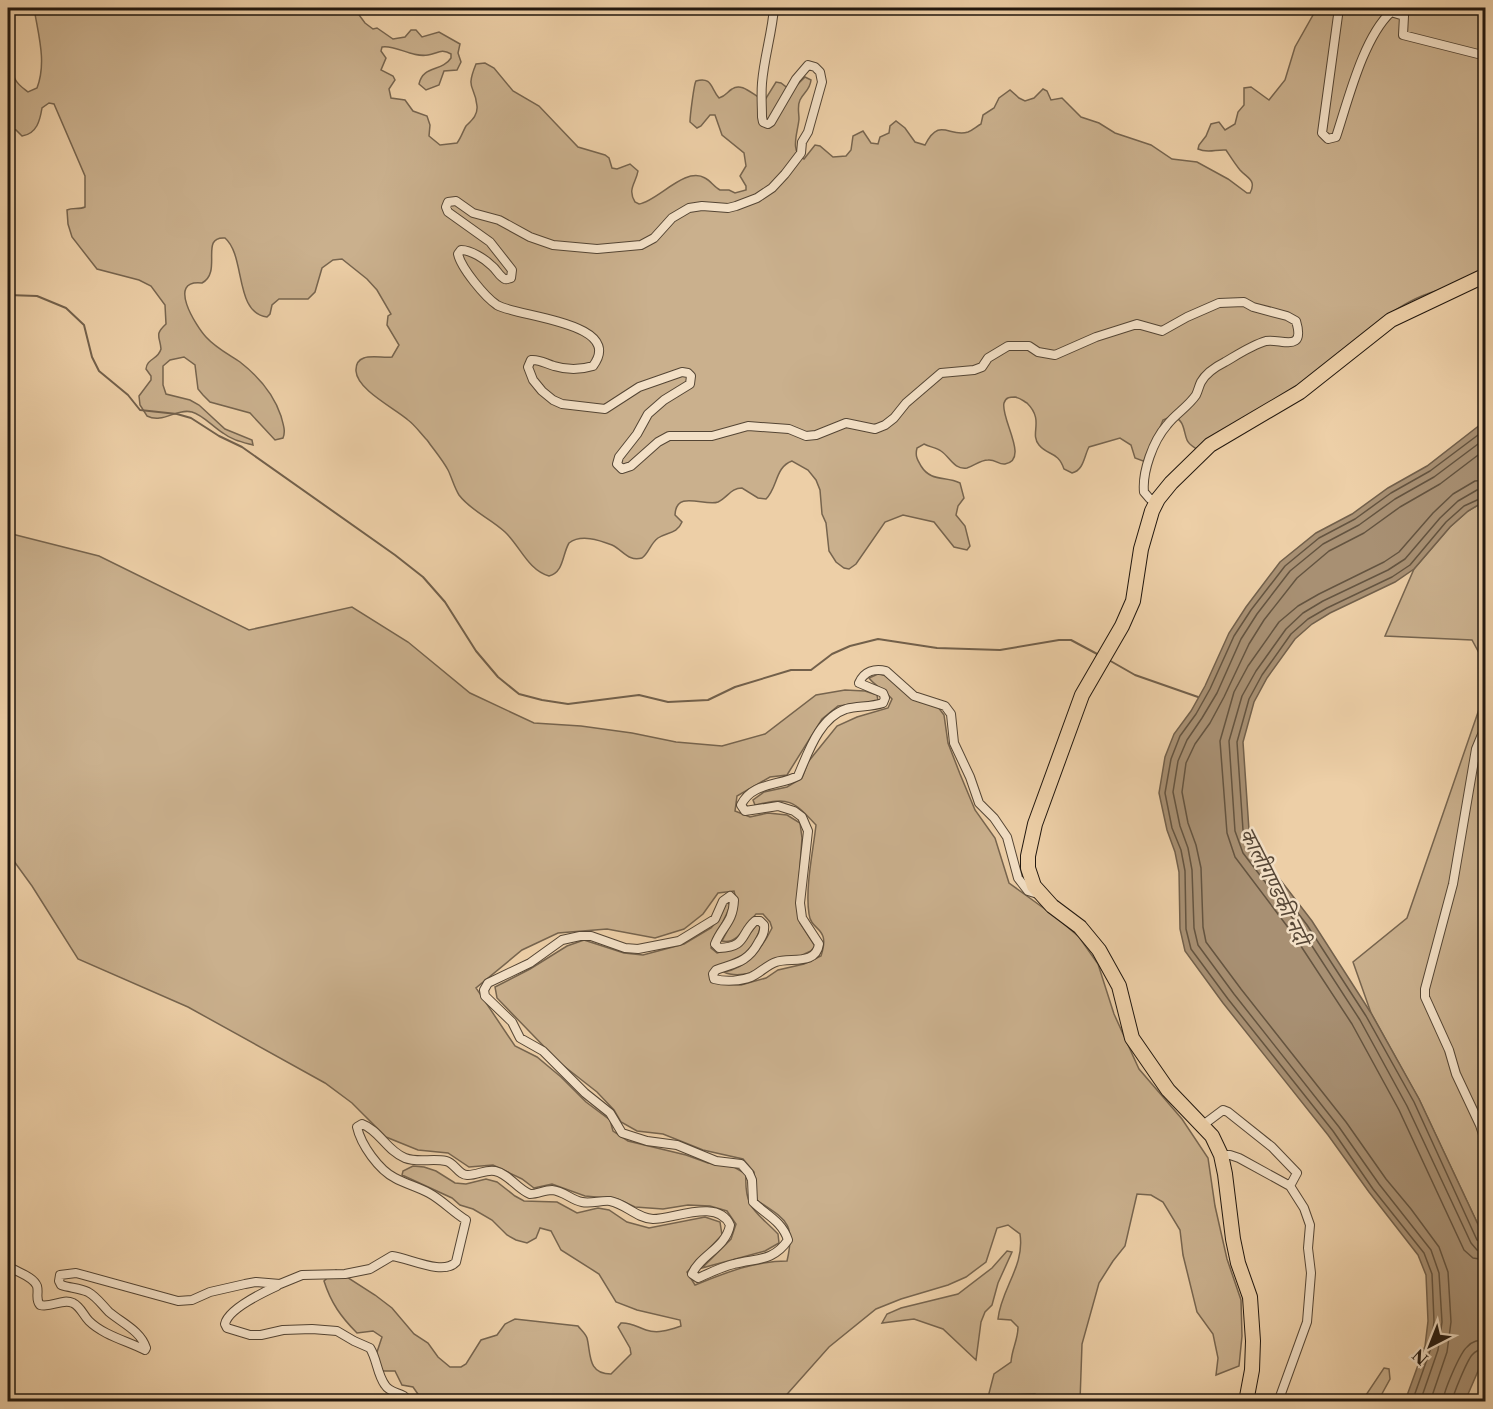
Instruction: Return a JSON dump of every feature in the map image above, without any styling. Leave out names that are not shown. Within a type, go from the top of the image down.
[{"type":"highway","points":[[1246,1401],[1250,1388],[1253,1341],[1250,1297],[1235,1247],[1221,1155],[1203,1125],[1168,1090],[1132,1038],[1119,986],[1099,950],[1080,927],[1052,906],[1034,886],[1028,868],[1031,841],[1052,775],[1082,695],[1122,626],[1133,601],[1141,549],[1149,519],[1158,499],[1210,445],[1300,392],[1390,320],[1485,275]]},
{"type":"street","points":[[774,8],[762,84],[764,122],[768,124],[778,112],[796,79],[808,65],[820,72],[822,82],[808,132],[802,142],[801,153],[772,188],[757,198],[728,208],[702,206],[688,208],[672,218],[654,238],[641,245],[597,249],[553,245],[530,237],[499,220],[473,213],[456,201],[448,202],[446,207],[448,212],[490,242],[512,270],[511,278],[502,278],[492,265],[483,259],[466,250],[459,252],[462,264],[491,300],[508,309],[565,323],[584,332],[597,342],[600,349],[593,366],[570,369],[531,360],[528,367],[533,380],[542,391],[562,404],[605,409],[639,387],[682,372],[688,373],[691,376],[690,384],[664,400],[648,414],[619,457],[617,464],[622,469],[631,466],[658,442],[669,436],[712,436],[748,426],[789,429],[806,436],[816,435],[846,423],[875,429],[894,418],[906,402],[941,373],[974,370],[982,367],[988,358],[1008,346],[1029,346],[1038,352],[1055,354],[1096,337],[1137,324],[1162,331],[1186,317],[1219,303],[1244,302],[1296,321],[1299,331],[1297,338],[1291,343],[1268,341],[1208,372],[1197,394],[1167,424],[1154,447],[1143,481],[1144,492],[1150,499],[1158,499]]},
{"type":"street","points":[[1339,8],[1322,133],[1329,139],[1336,137],[1367,48],[1391,12],[1404,16],[1403,35],[1485,56]]},
{"type":"street","points":[[409,1401],[404,1395],[391,1391],[385,1386],[370,1348],[339,1332],[312,1329],[250,1335],[227,1328],[225,1324],[227,1316],[255,1295],[302,1275],[345,1274],[370,1269],[392,1256],[443,1268],[449,1268],[456,1262],[466,1220],[429,1192],[401,1182],[385,1172],[361,1136],[357,1127],[362,1124],[390,1149],[403,1157],[417,1160],[444,1160],[467,1176],[489,1170],[498,1172],[530,1194],[555,1190],[582,1202],[610,1201],[638,1216],[651,1219],[698,1212],[710,1212],[725,1217],[730,1225],[729,1230],[715,1250],[694,1269],[692,1274],[698,1278],[734,1263],[762,1260],[772,1256],[788,1240],[782,1226],[753,1202],[752,1180],[745,1167],[735,1162],[710,1159],[670,1143],[647,1141],[622,1133],[610,1113],[578,1087],[543,1051],[520,1038],[512,1022],[485,996],[484,990],[495,978],[530,963],[562,940],[591,936],[625,948],[638,949],[679,941],[716,919],[723,901],[730,896],[734,900],[734,908],[730,920],[715,944],[719,948],[735,945],[746,936],[755,921],[760,921],[765,930],[750,955],[742,962],[716,969],[713,974],[714,979],[722,981],[751,977],[772,963],[782,960],[801,960],[812,956],[819,950],[819,944],[802,918],[800,903],[808,831],[802,817],[788,808],[772,807],[745,811],[741,806],[747,796],[761,788],[798,776],[818,734],[839,712],[849,708],[883,704],[885,698],[883,693],[860,683],[861,678],[870,671],[886,671],[914,696],[945,706],[951,714],[954,743],[979,803],[994,818],[1007,837],[1014,869],[1021,883],[1034,894],[1044,896]]},
{"type":"street","points":[[1485,725],[1476,749],[1445,921],[1425,989],[1425,997],[1449,1050],[1456,1074],[1480,1125],[1485,1144]]},
{"type":"street","points":[[1203,1125],[1224,1110],[1228,1112],[1289,1162],[1297,1173],[1290,1186]]},
{"type":"street","points":[[1221,1155],[1239,1158],[1290,1186],[1304,1208],[1310,1225],[1308,1248],[1311,1274],[1310,1301],[1303,1336],[1278,1401]]},
{"type":"street","points":[[8,1266],[33,1280],[36,1284],[37,1301],[40,1305],[70,1302],[88,1321],[145,1350],[141,1337],[94,1296],[86,1291],[61,1285],[60,1275],[76,1273],[178,1301],[192,1300],[210,1292],[256,1282],[280,1284]]},
{"type":"shaded area","points":[[8,8],[10,8],[12,72],[18,83],[28,92],[37,88],[42,58],[34,8],[354,8],[365,23],[393,39],[405,37],[411,30],[416,30],[422,37],[439,32],[460,44],[458,53],[461,62],[457,70],[444,71],[439,85],[426,90],[419,84],[421,78],[424,74],[447,62],[451,54],[442,51],[416,55],[392,47],[382,47],[381,51],[386,58],[381,70],[393,76],[395,80],[389,89],[391,98],[405,100],[413,111],[427,116],[430,125],[429,136],[440,145],[457,143],[477,112],[471,79],[476,64],[485,63],[494,68],[513,91],[539,106],[578,147],[605,155],[609,158],[612,168],[617,169],[630,164],[638,171],[632,193],[635,202],[639,204],[689,177],[705,178],[720,190],[735,193],[746,190],[740,176],[746,166],[744,153],[722,135],[715,115],[710,115],[697,128],[690,122],[696,81],[708,82],[719,98],[732,89],[740,87],[765,100],[776,82],[789,89],[805,77],[811,80],[799,102],[795,141],[799,156],[804,159],[815,145],[820,146],[833,157],[846,156],[851,150],[853,136],[863,131],[871,143],[878,144],[880,137],[889,133],[890,126],[896,121],[905,128],[915,142],[925,145],[930,136],[940,130],[968,132],[981,124],[983,115],[994,108],[999,98],[1010,90],[1025,101],[1034,98],[1043,89],[1047,91],[1051,100],[1062,98],[1081,117],[1099,123],[1115,133],[1151,145],[1172,159],[1197,162],[1250,193],[1252,182],[1226,150],[1205,151],[1198,149],[1199,145],[1211,124],[1219,122],[1225,130],[1235,124],[1238,112],[1244,105],[1244,88],[1251,87],[1269,100],[1285,80],[1295,47],[1317,8],[1485,8],[1485,278],[1448,287],[1397,309],[1366,332],[1311,380],[1292,388],[1251,419],[1198,450],[1188,442],[1179,420],[1172,416],[1163,420],[1147,459],[1143,461],[1135,458],[1131,445],[1120,438],[1089,447],[1081,466],[1072,473],[1064,469],[1056,456],[1039,445],[1035,436],[1035,415],[1027,403],[1017,397],[1008,398],[1004,403],[1004,410],[1015,447],[1012,461],[1003,464],[985,460],[963,468],[955,465],[938,449],[924,444],[917,448],[917,457],[925,471],[934,477],[960,483],[964,498],[958,506],[956,515],[965,526],[970,546],[967,550],[954,547],[934,522],[903,515],[885,522],[856,564],[849,569],[844,568],[836,562],[829,551],[820,490],[816,480],[808,470],[792,461],[779,472],[773,489],[766,499],[758,498],[738,488],[718,502],[686,501],[680,503],[675,515],[682,522],[680,526],[675,531],[658,538],[642,558],[629,557],[616,547],[601,541],[579,539],[569,543],[560,567],[549,576],[535,569],[505,532],[464,501],[457,492],[446,466],[427,440],[411,422],[370,392],[358,378],[356,371],[360,360],[370,357],[392,357],[399,345],[387,325],[388,316],[391,314],[377,290],[342,259],[333,260],[322,268],[315,292],[308,299],[279,299],[272,305],[267,317],[257,313],[249,306],[236,257],[225,238],[217,239],[213,243],[211,271],[208,278],[202,283],[191,284],[186,288],[187,304],[201,331],[222,351],[247,367],[270,393],[281,416],[283,438],[275,440],[250,413],[210,402],[198,389],[195,365],[184,357],[170,360],[163,366],[163,385],[166,394],[190,400],[199,405],[225,429],[252,440],[253,445],[230,437],[192,412],[180,412],[159,418],[147,416],[140,405],[139,396],[151,380],[146,369],[147,365],[160,353],[160,331],[166,324],[165,305],[151,286],[139,280],[97,269],[72,237],[67,210],[85,207],[85,176],[54,104],[49,103],[42,108],[37,126],[27,135],[22,136],[16,130],[8,128]]},
{"type":"shaded area","points":[[1485,501],[1485,664],[1472,640],[1385,636],[1414,569],[1450,527],[1468,511]]},
{"type":"shaded area","points":[[8,533],[99,556],[249,630],[352,607],[408,642],[470,693],[534,723],[581,726],[676,742],[722,746],[765,734],[816,695],[845,690],[865,691],[877,695],[878,701],[838,706],[822,719],[787,775],[770,777],[737,796],[735,811],[750,817],[768,813],[787,815],[800,823],[802,838],[797,909],[800,923],[815,946],[811,951],[755,972],[732,974],[724,972],[747,962],[772,928],[763,914],[756,914],[737,937],[733,940],[722,941],[736,911],[734,891],[718,893],[703,914],[684,929],[655,938],[607,929],[558,933],[522,950],[476,988],[515,1046],[537,1057],[561,1077],[586,1102],[610,1120],[613,1131],[628,1141],[686,1155],[708,1163],[734,1167],[746,1174],[749,1202],[778,1234],[779,1243],[765,1251],[702,1268],[731,1239],[736,1224],[727,1211],[710,1206],[688,1205],[663,1209],[635,1207],[618,1199],[585,1196],[552,1184],[534,1188],[522,1179],[493,1165],[469,1167],[448,1153],[418,1150],[386,1137],[352,1103],[325,1083],[188,1007],[78,959],[32,886],[8,853]]},
{"type":"shaded area","points":[[878,674],[887,676],[938,707],[944,715],[948,743],[975,810],[995,838],[1009,883],[1079,937],[1098,964],[1114,1014],[1139,1069],[1182,1119],[1208,1158],[1215,1206],[1227,1259],[1241,1300],[1242,1336],[1239,1366],[1216,1375],[1218,1358],[1213,1334],[1197,1312],[1183,1255],[1180,1230],[1163,1202],[1151,1195],[1137,1194],[1125,1246],[1099,1283],[1082,1344],[1080,1401],[1039,1401],[1035,1394],[1009,1395],[1000,1401],[987,1401],[994,1374],[1011,1362],[1018,1332],[1018,1327],[1011,1320],[998,1319],[1021,1246],[1020,1234],[1008,1225],[997,1228],[986,1262],[966,1277],[948,1285],[876,1309],[829,1347],[781,1401],[753,1401],[752,1399],[725,1402],[715,1398],[709,1402],[435,1401],[420,1397],[413,1387],[402,1385],[395,1371],[378,1369],[375,1358],[382,1337],[373,1331],[357,1333],[337,1309],[324,1281],[336,1270],[392,1308],[414,1334],[428,1343],[438,1357],[450,1367],[461,1367],[466,1364],[481,1340],[497,1335],[505,1324],[515,1319],[578,1326],[587,1338],[594,1367],[603,1373],[611,1374],[631,1354],[618,1327],[621,1323],[655,1332],[681,1326],[680,1320],[637,1310],[616,1302],[599,1274],[561,1250],[551,1231],[540,1228],[536,1238],[527,1243],[516,1240],[507,1235],[492,1220],[473,1209],[460,1205],[452,1198],[402,1175],[403,1171],[413,1166],[436,1171],[455,1183],[466,1184],[486,1179],[497,1182],[524,1201],[557,1202],[577,1213],[598,1208],[609,1210],[627,1222],[649,1228],[705,1217],[720,1222],[722,1235],[687,1272],[695,1285],[751,1265],[787,1261],[790,1238],[786,1223],[755,1199],[754,1172],[743,1159],[703,1150],[663,1134],[637,1131],[621,1122],[614,1110],[597,1092],[560,1063],[497,998],[495,987],[567,946],[584,940],[624,953],[643,955],[684,944],[711,928],[719,919],[726,901],[730,905],[711,948],[717,953],[741,943],[757,924],[761,925],[749,950],[736,960],[711,972],[723,984],[741,985],[766,978],[778,970],[804,964],[821,956],[824,939],[820,930],[810,920],[808,904],[816,825],[802,810],[790,803],[776,801],[755,805],[753,800],[764,792],[787,787],[802,778],[808,762],[837,726],[857,717],[888,708],[892,699],[869,678]]},
{"type":"shaded area","points":[[1485,692],[1485,1248],[1482,1233],[1419,1099],[1371,1013],[1353,962],[1407,918]]},
{"type":"shaded area","points":[[1007,1251],[1012,1252],[998,1283],[992,1305],[985,1312],[981,1322],[976,1360],[943,1329],[914,1319],[882,1323],[887,1314],[901,1308],[958,1294],[992,1268]]},
{"type":"shaded area","points":[[1384,1368],[1389,1369],[1390,1379],[1378,1401],[1362,1401]]},
{"type":"water","name":"कालीगण्डकी नदी","points":[[1485,421],[1485,501],[1468,511],[1450,527],[1414,569],[1395,582],[1330,613],[1312,624],[1295,639],[1267,678],[1254,702],[1243,742],[1249,830],[1255,847],[1312,921],[1371,1013],[1419,1099],[1482,1233],[1485,1248],[1485,1355],[1465,1401],[1405,1401],[1425,1346],[1428,1321],[1426,1275],[1418,1255],[1185,951],[1180,929],[1179,872],[1159,793],[1165,757],[1174,734],[1191,711],[1205,686],[1229,633],[1280,562],[1316,533],[1352,514],[1388,488],[1427,466]]},
{"type":"waterway","points":[[8,295],[37,296],[66,308],[84,325],[92,357],[99,371],[128,395],[140,410],[191,418],[219,436],[242,447],[395,555],[423,577],[445,602],[476,651],[498,677],[519,694],[568,704],[639,695],[668,702],[708,700],[735,687],[791,670],[811,670],[832,654],[850,646],[878,639],[937,648],[1000,650],[1071,640],[1099,655]]},
{"type":"waterway","points":[[1107,659],[1135,675],[1198,697]]}]
